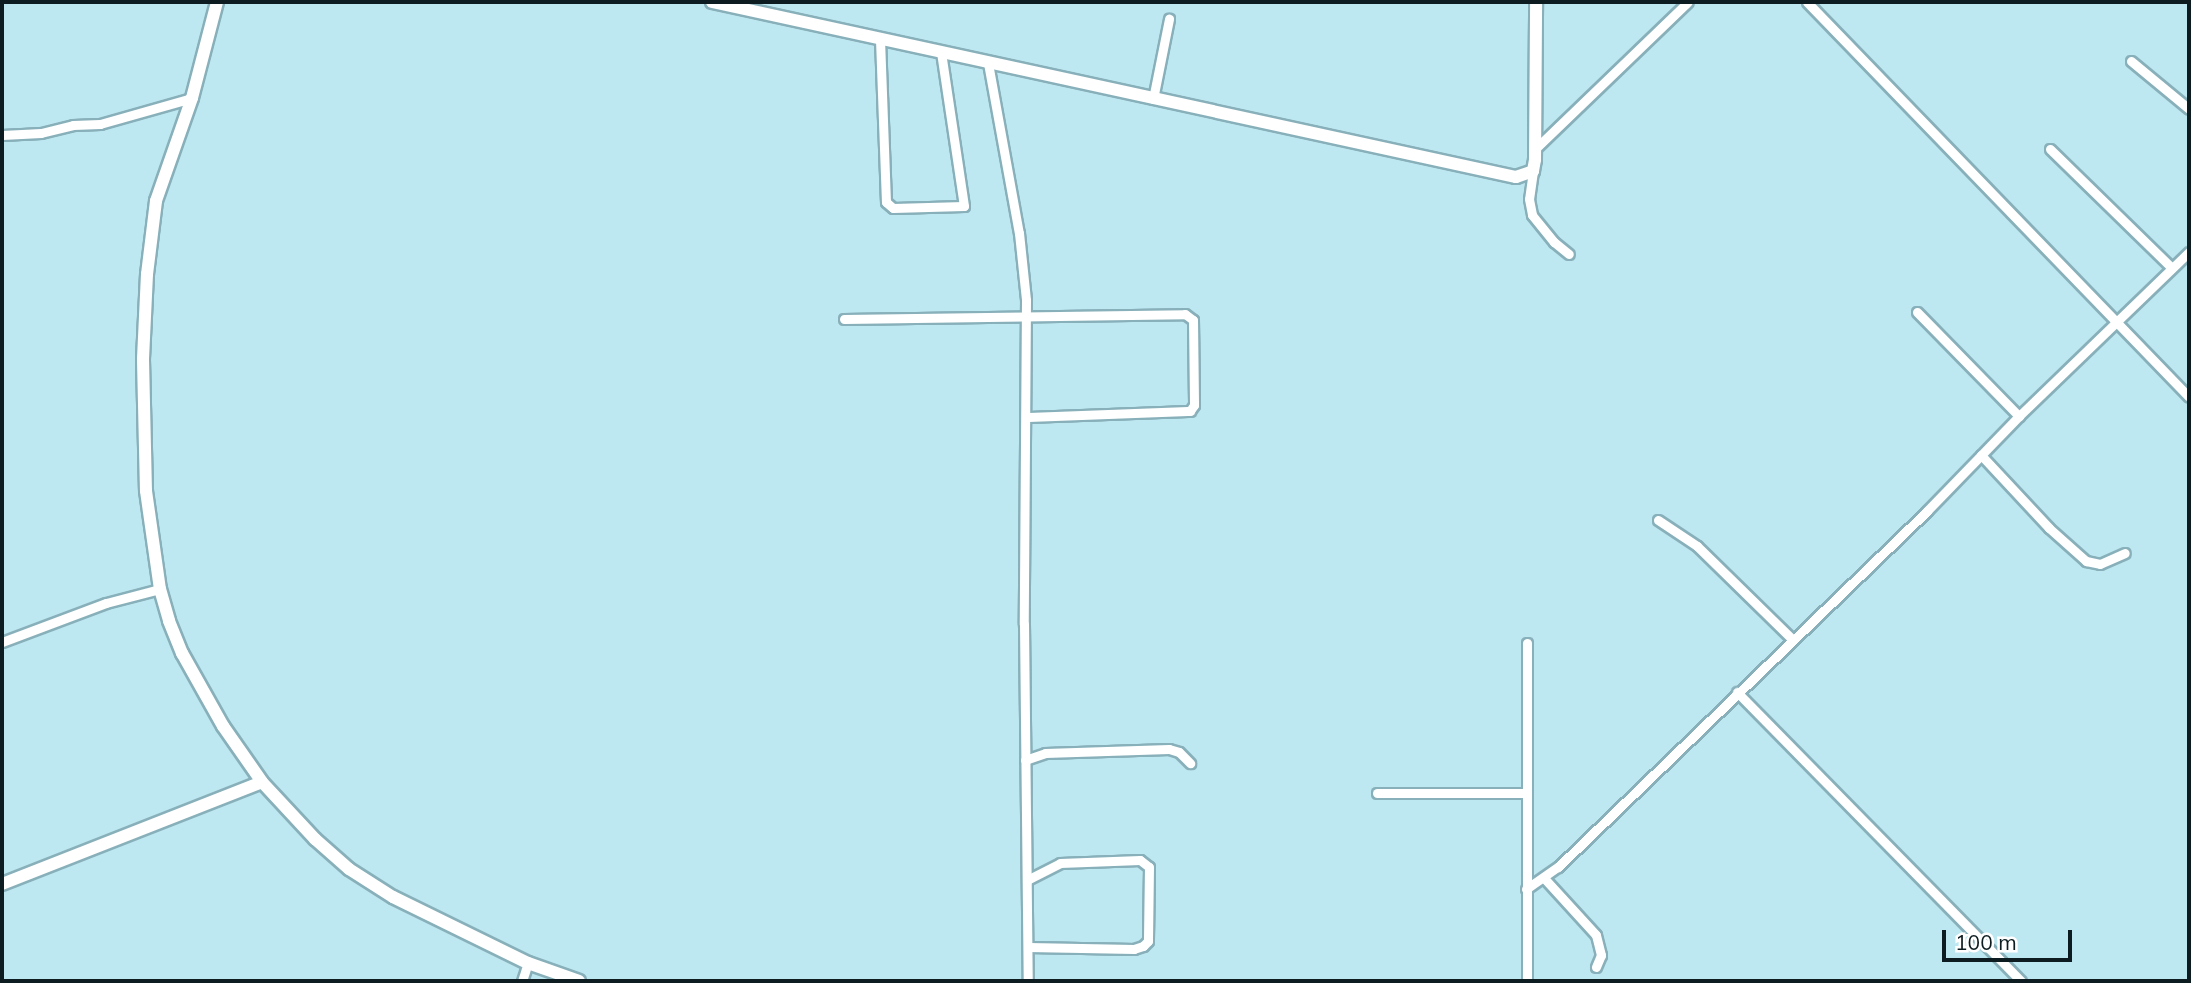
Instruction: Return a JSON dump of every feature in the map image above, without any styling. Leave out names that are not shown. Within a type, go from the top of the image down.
[{"type":"street","points":[[217,2],[192,98],[156,201],[147,274],[143,360],[145,466],[160,589],[182,653],[223,726],[262,782],[315,839],[349,869],[393,897],[528,963],[579,981]]},
{"type":"street","points":[[712,2],[1508,177],[1523,176],[1533,171]]},
{"type":"street","points":[[1536,2],[1535,149],[1529,199],[1532,215],[1554,242],[1569,254]]},
{"type":"street","points":[[1535,149],[1688,2]]},
{"type":"street","points":[[1807,2],[2189,397]]},
{"type":"street","points":[[1153,99],[1169,19]]},
{"type":"street","points":[[880,39],[886,202],[893,208],[964,206],[941,52]]},
{"type":"street","points":[[2131,61],[2189,109]]},
{"type":"street","points":[[988,63],[1020,233],[1026,316],[1025,760],[1028,981]]},
{"type":"street","points":[[2,135],[41,133],[73,125],[100,124],[192,98]]},
{"type":"street","points":[[2050,149],[2172,268]]},
{"type":"street","points":[[1526,889],[1544,878],[1927,511],[2019,416],[2189,252]]},
{"type":"street","points":[[1917,312],[2019,416]]},
{"type":"street","points":[[845,319],[1188,315],[1194,324],[1194,405],[1186,413],[1026,417]]},
{"type":"street","points":[[1981,455],[2049,528],[2086,561],[2094,564],[2105,563],[2125,553]]},
{"type":"street","points":[[1658,520],[1697,546],[1792,639]]},
{"type":"street","points":[[2,642],[106,603],[160,589]]},
{"type":"street","points":[[1527,643],[1527,981]]},
{"type":"street","points":[[1737,692],[2021,981]]},
{"type":"street","points":[[1025,760],[1045,753],[1169,749],[1179,752],[1190,763]]},
{"type":"street","points":[[2,884],[262,782]]},
{"type":"street","points":[[1377,793],[1526,793]]},
{"type":"street","points":[[1027,880],[1060,863],[1140,860],[1149,867],[1148,941],[1143,946],[1134,949],[1028,947]]},
{"type":"street","points":[[1544,878],[1596,934],[1601,955],[1597,967]]},
{"type":"street","points":[[522,981],[528,963]]}]
